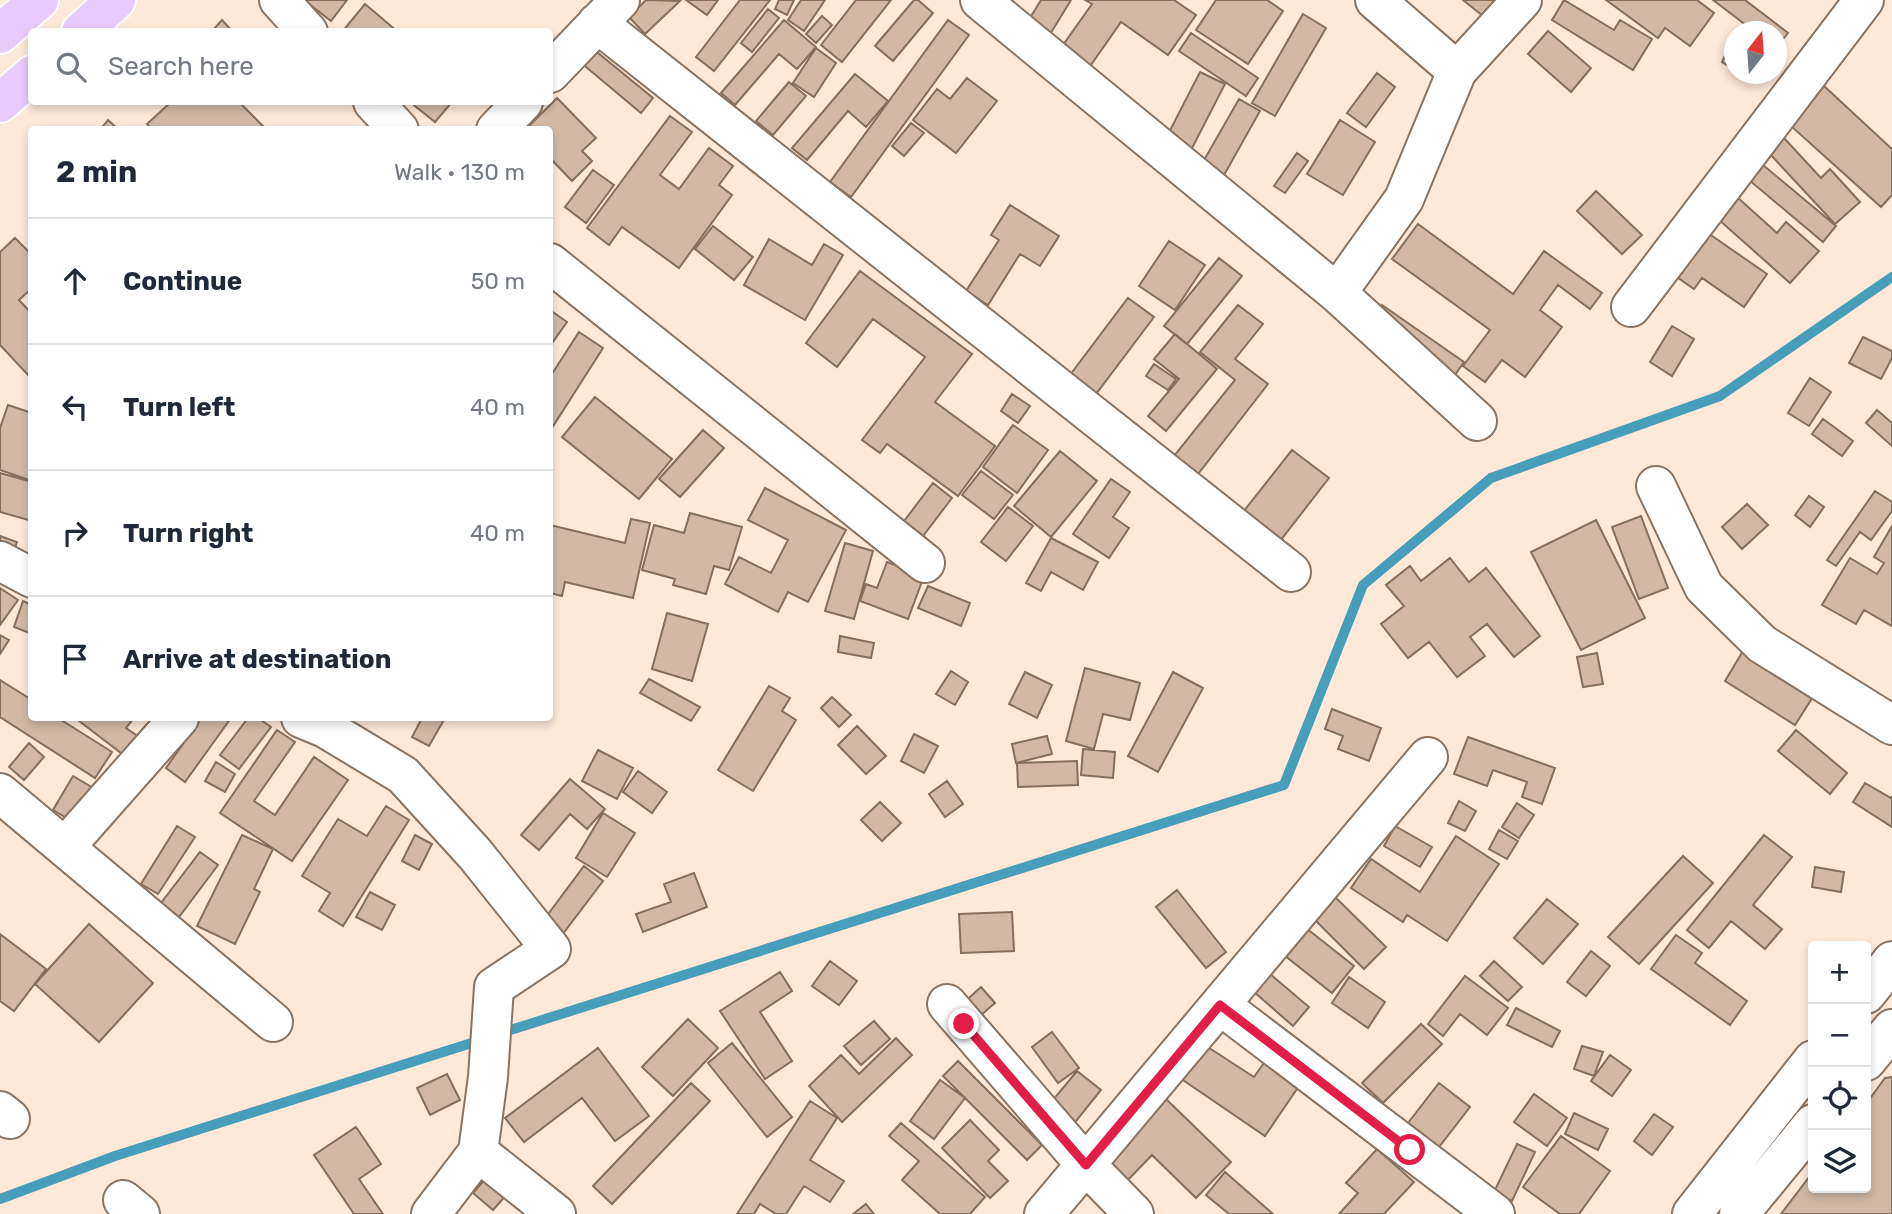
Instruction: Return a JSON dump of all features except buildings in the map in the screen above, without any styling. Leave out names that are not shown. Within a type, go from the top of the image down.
[{"type":"main road","points":[[0,33],[39,0]]},
{"type":"main road","points":[[85,28],[116,0]]},
{"type":"main road","points":[[0,103],[28,78]]},
{"type":"street","points":[[279,0],[304,28]]},
{"type":"street","points":[[980,0],[1337,293],[1477,421]]},
{"type":"street","points":[[1375,0],[1457,71]]},
{"type":"street","points":[[1337,293],[1404,199],[1457,71],[1522,0]]},
{"type":"street","points":[[1631,307],[1864,0]]},
{"type":"street","points":[[553,70],[608,11],[1291,572]]},
{"type":"street","points":[[376,105],[395,126]]},
{"type":"street","points":[[500,126],[520,105]]},
{"type":"street","points":[[553,265],[925,564]]},
{"type":"street","points":[[1656,486],[1704,587],[1762,644],[1892,725]]},
{"type":"street","points":[[0,561],[28,576]]},
{"type":"street","points":[[65,847],[176,721]]},
{"type":"street","points":[[308,721],[325,728],[403,775],[475,854],[551,949],[494,987],[488,1077],[478,1152],[432,1214]]},
{"type":"street","points":[[1044,1214],[1429,757]]},
{"type":"street","points":[[0,793],[273,1021]]},
{"type":"street","points":[[1871,988],[1892,961]]},
{"type":"street","points":[[947,1004],[1086,1165],[1134,1214]]},
{"type":"street","points":[[1220,1005],[1495,1214]]},
{"type":"street","points":[[1871,1055],[1892,1029]]},
{"type":"street","points":[[1692,1214],[1808,1066]]},
{"type":"street","points":[[1739,1214],[1809,1130]]},
{"type":"street","points":[[478,1152],[556,1214]]},
{"type":"waterway","points":[[498,1034],[1284,785],[1363,585],[1491,478],[1720,396],[1892,277]]},
{"type":"waterway","points":[[0,1199],[115,1156],[481,1040]]},
{"type":"route","points":[[964,1024],[1086,1165],[1220,1005],[1410,1150]]}]
